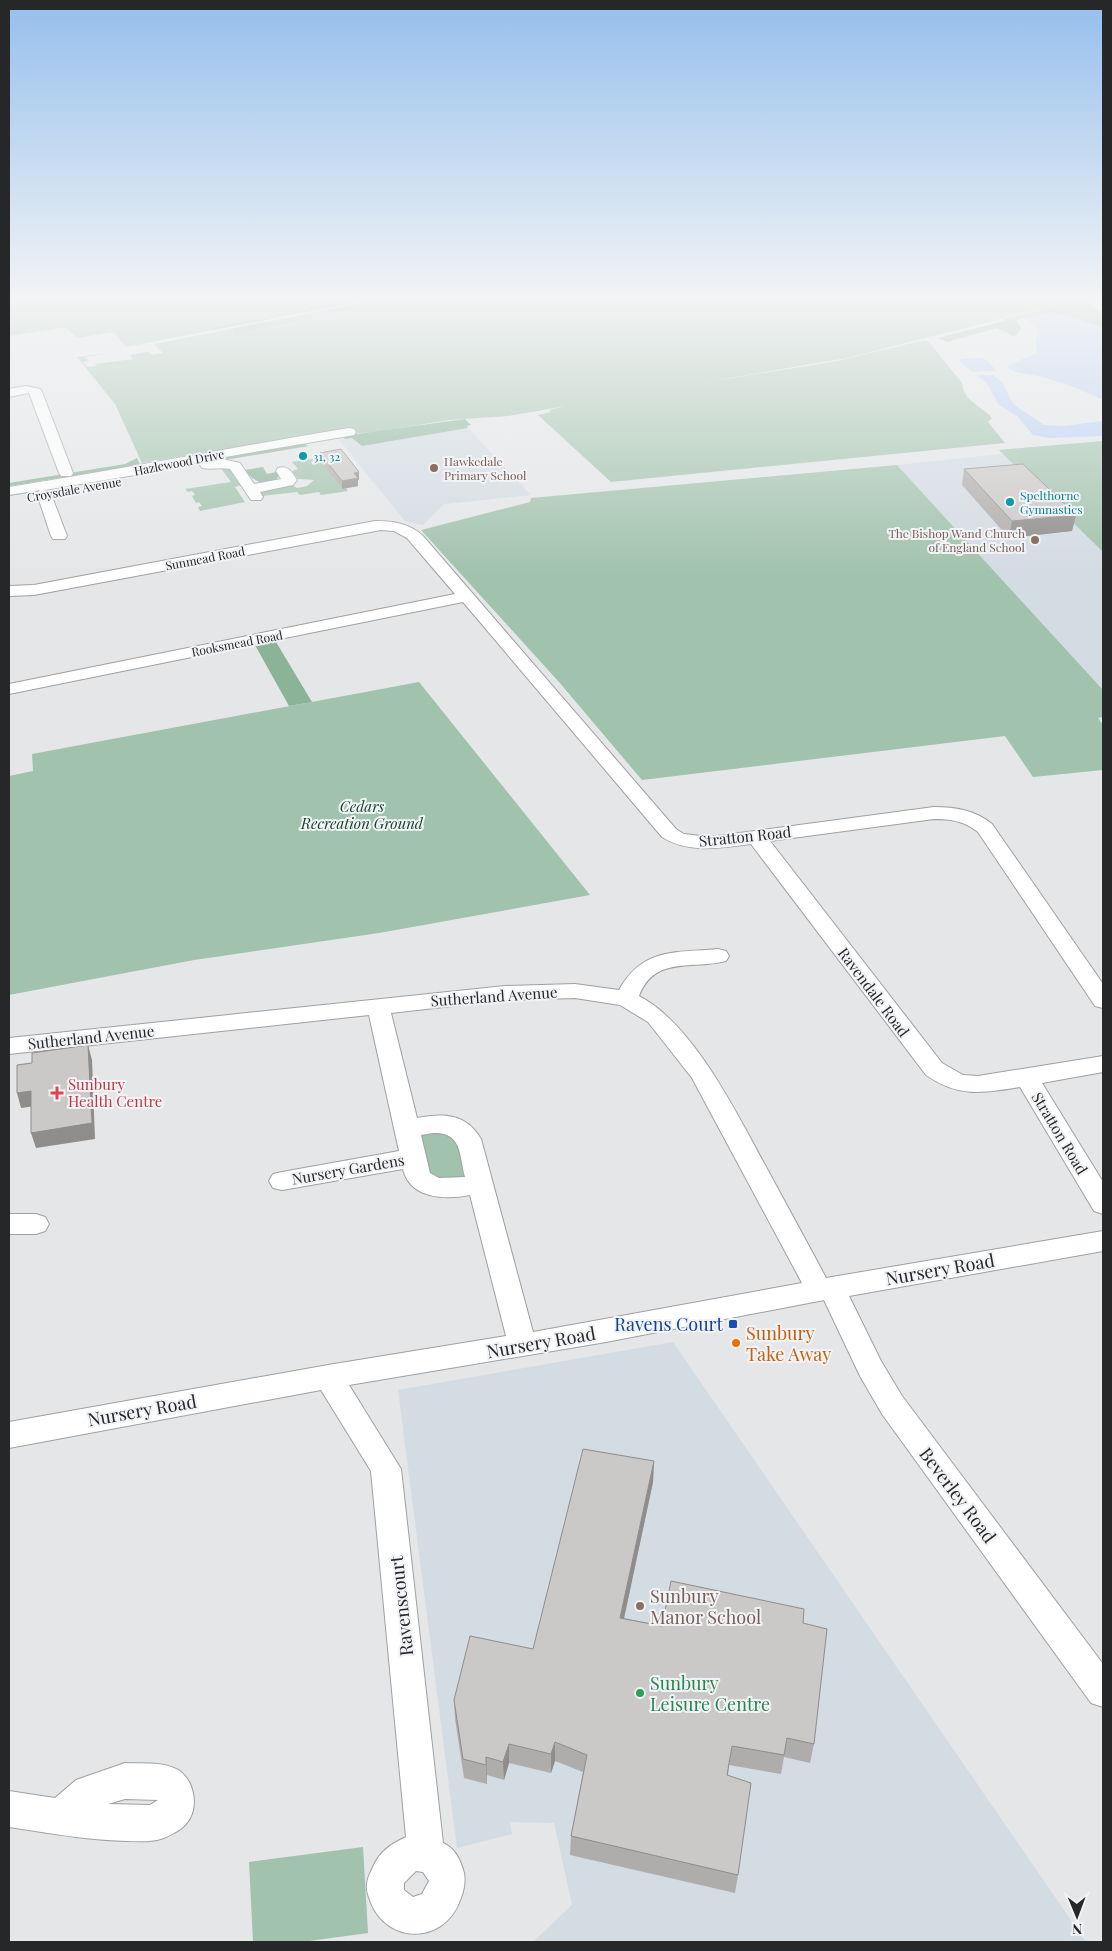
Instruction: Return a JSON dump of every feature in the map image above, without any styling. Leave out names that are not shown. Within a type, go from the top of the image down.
[{"type":"street","points":[[9,393],[30,391]]},
{"type":"street","points":[[30,391],[66,473]]},
{"type":"street","name":"Hazlewood Drive","points":[[9,491],[137,471],[181,460],[349,432]]},
{"type":"street","name":"Croysdale Avenue","points":[[9,482],[130,462]]},
{"type":"street","name":"Croysdale Avenue","points":[[9,500],[215,464],[228,464],[237,468],[253,493],[288,482],[290,480],[283,471]]},
{"type":"street","points":[[44,494],[60,536]]},
{"type":"street","name":"Sunmead Road","points":[[9,591],[34,590],[375,526],[389,525],[401,527]]},
{"type":"street","name":"Stratton Road","points":[[401,527],[411,532],[669,834],[679,839],[710,843],[934,813],[956,813],[967,816],[985,828],[1103,1001]]},
{"type":"street","name":"Rooksmead Road","points":[[9,688],[465,597]]},
{"type":"street","name":"Ravendale Road","points":[[756,837],[934,1069],[947,1079],[962,1085],[1027,1078]]},
{"type":"street","points":[[627,999],[630,989],[646,970],[659,962],[718,956]]},
{"type":"street","name":"Sutherland Avenue","points":[[9,1046],[504,993],[575,991],[627,999],[656,1017],[701,1073],[826,1289]]},
{"type":"street","name":"Nursery Gardens","points":[[378,1006],[418,1177],[431,1186],[452,1188],[481,1184]]},
{"type":"street","name":"Stratton Road","points":[[1103,1064],[1027,1078],[1103,1204]]},
{"type":"street","points":[[408,1128],[440,1123],[451,1125],[465,1133],[481,1184],[522,1345]]},
{"type":"street","name":"Nursery Gardens","points":[[282,1181],[414,1158]]},
{"type":"street","points":[[9,1224],[36,1224]]},
{"type":"street","name":"Nursery Road","points":[[9,1435],[328,1377],[522,1345],[826,1289],[1103,1242]]},
{"type":"street","name":"Beverley Road","points":[[826,1289],[892,1405],[1103,1691]]},
{"type":"street","name":"Ravenscourt","points":[[328,1377],[386,1469],[426,1853]]},
{"type":"street","points":[[9,1809],[61,1816]]},
{"type":"shaded area","name":"Hawkedale Primary School","points":[[468,428],[531,495],[444,504],[423,525],[405,521],[339,440],[352,438],[362,446]]},
{"type":"shaded area","name":"The Bishop Wand Church of England School","points":[[1103,441],[1103,690],[897,465],[1002,454],[999,450]]},
{"type":"shaded area","name":"Sunbury Manor School","points":[[673,1342],[1086,1942],[533,1942],[572,1905],[554,1823],[510,1822],[512,1834],[457,1848],[398,1390]]},
{"type":"green space","points":[[105,391],[964,391],[969,399],[992,418],[988,422],[1005,443],[611,482],[538,415],[566,406],[508,416],[449,420],[382,431],[350,434],[337,430],[142,463],[115,404]]},
{"type":"green space","points":[[465,419],[471,425],[467,426],[468,428],[362,446],[352,438],[345,439],[342,436]]},
{"type":"green space","points":[[1103,441],[1103,552],[999,450]]},
{"type":"green space","points":[[302,443],[309,446],[9,496],[9,493]]},
{"type":"green space","points":[[137,458],[140,465],[9,486],[9,483],[125,464]]},
{"type":"green space","points":[[320,458],[342,489],[346,488],[348,491],[321,495],[319,492],[300,495],[297,492],[262,496],[261,490],[292,485],[297,488],[307,486],[314,480],[298,479],[292,471],[298,469],[292,462]]},
{"type":"green space","points":[[897,465],[1103,690],[1103,717],[1098,718],[1103,725],[1103,770],[1033,777],[1005,736],[642,780],[559,682],[421,530],[530,502],[531,498]]},
{"type":"green space","points":[[220,467],[232,468],[241,485],[235,487],[245,502],[200,511],[198,507],[202,506],[199,502],[196,503],[192,496],[195,495],[192,491],[188,492],[185,489],[231,482]]},
{"type":"green space","points":[[263,467],[267,474],[276,472],[279,476],[270,483],[266,483],[252,478],[245,470]]},
{"type":"green space","points":[[276,641],[312,702],[289,706],[255,645]]},
{"type":"green space","name":"Cedars Recreation Ground","points":[[419,682],[590,895],[379,933],[194,960],[9,995],[9,776],[33,771],[32,754]]},
{"type":"green space","points":[[442,1131],[457,1135],[466,1176],[462,1181],[430,1181],[418,1135]]},
{"type":"green space","points":[[363,1847],[368,1933],[302,1942],[253,1942],[249,1862]]},
{"type":"water","points":[[991,391],[1007,391],[1013,404],[1044,425],[1063,426],[1103,421],[1103,436],[1049,438],[1033,435],[1017,416],[998,404]]},
{"type":"water","points":[[1082,391],[1103,391],[1103,400]]},
{"type":"building","points":[[341,449],[359,472],[354,473],[358,478],[342,481],[320,453]]},
{"type":"building","points":[[1023,464],[1076,515],[1012,521],[964,469]]},
{"type":"building","name":"Sunbury Health Centre","points":[[88,1045],[92,1123],[31,1133],[31,1091],[17,1093],[17,1065],[32,1063],[32,1053]]},
{"type":"building","name":"Sunbury Leisure Centre","points":[[583,1449],[654,1461],[620,1618],[662,1626],[671,1581],[804,1609],[803,1623],[827,1629],[814,1744],[787,1738],[784,1755],[732,1746],[727,1775],[751,1783],[738,1875],[571,1836],[587,1755],[555,1742],[551,1754],[509,1744],[503,1762],[486,1757],[486,1765],[463,1759],[454,1700],[470,1636],[533,1649]]},
{"type":"place","name":"31, 32","points":[[303,456]]},
{"type":"place","name":"Hawkedale Primary School","points":[[434,468]]},
{"type":"place","name":"Spelthorne Gymnastics","points":[[1010,502]]},
{"type":"place","name":"The Bishop Wand Church of England School","points":[[1035,540]]},
{"type":"place","name":"Sunbury Health Centre","points":[[57,1093]]},
{"type":"place","name":"Ravens Court","points":[[733,1324]]},
{"type":"place","name":"Sunbury Take Away","points":[[736,1343]]},
{"type":"place","name":"Sunbury Manor School","points":[[640,1606]]},
{"type":"place","name":"Sunbury Leisure Centre","points":[[640,1693]]}]
